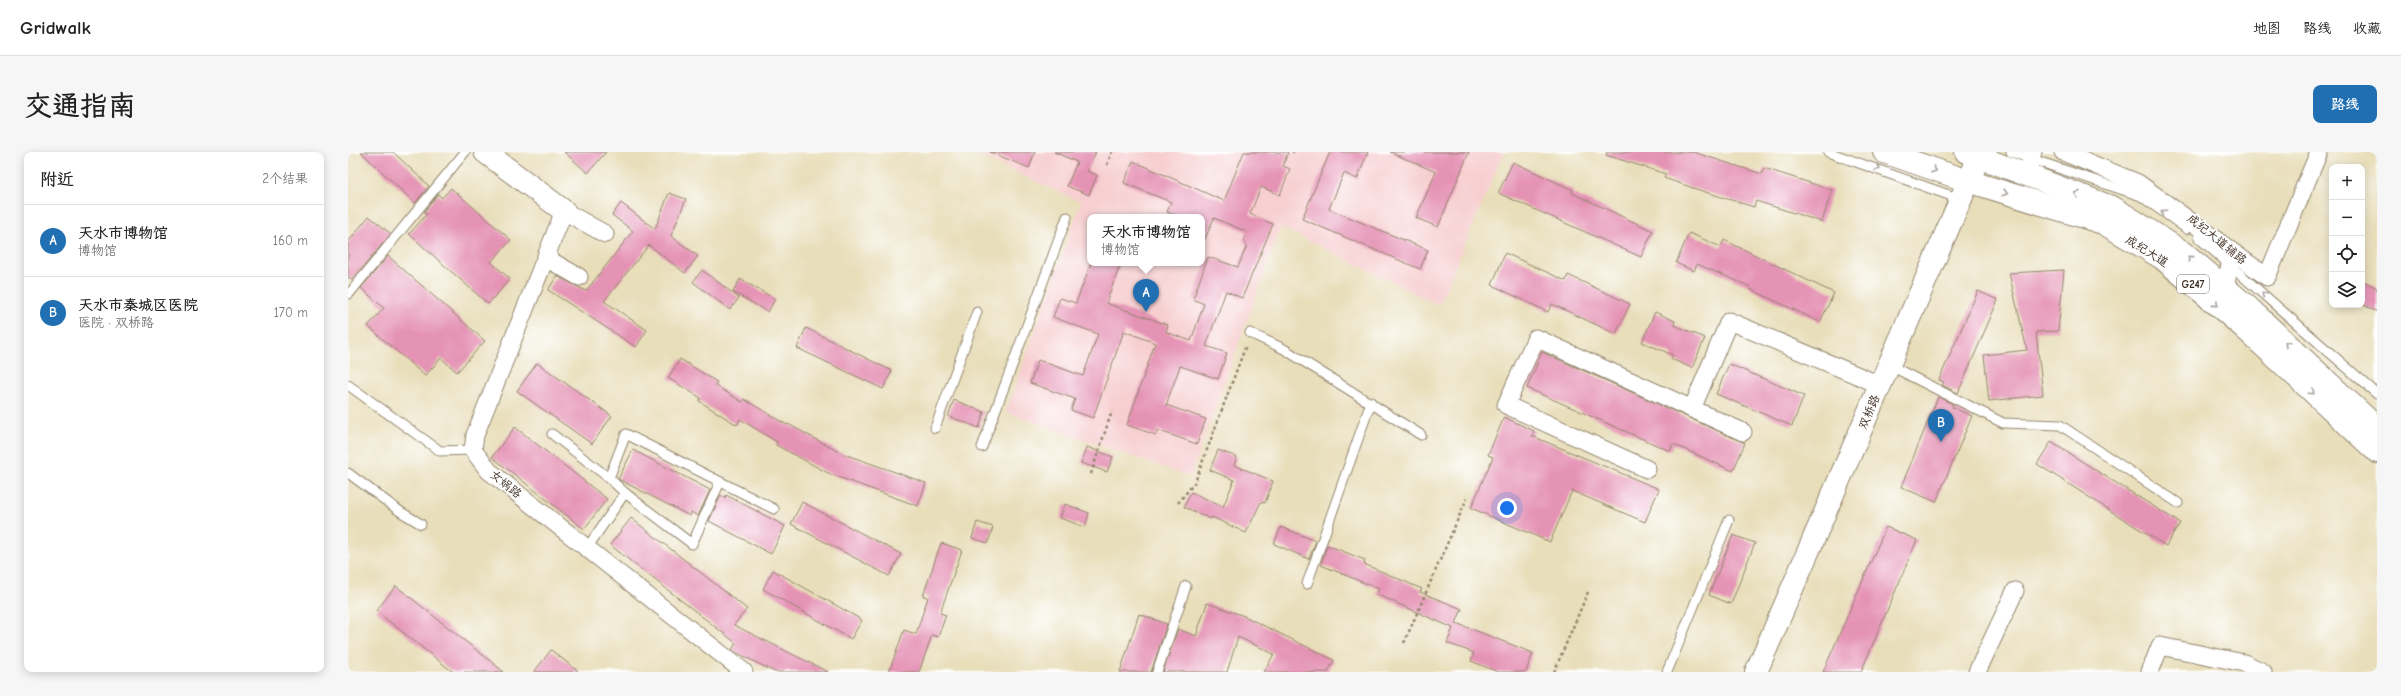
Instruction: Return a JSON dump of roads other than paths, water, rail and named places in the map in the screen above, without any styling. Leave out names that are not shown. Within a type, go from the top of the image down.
[{"type":"main road","points":[[485,152],[564,210]]},
{"type":"main road","name":"成纪大道","points":[[1884,152],[1964,190],[2103,223],[2162,258],[2243,327],[2377,452]]},
{"type":"main road","name":"成纪大道","points":[[1974,154],[2030,162],[2114,208],[2183,252],[2225,288],[2377,428]]},
{"type":"main road","name":"双桥路","points":[[1756,672],[1964,190],[1974,154]]},
{"type":"street","points":[[2063,152],[2138,183],[2233,259],[2267,277],[2320,152]]},
{"type":"street","points":[[474,450],[475,435],[564,210],[605,234]]},
{"type":"street","points":[[546,258],[579,277]]},
{"type":"street","points":[[2225,288],[2233,259]]},
{"type":"street","points":[[1692,409],[1729,321],[1880,385]]},
{"type":"street","points":[[1647,469],[1506,405],[1536,338],[1743,432]]},
{"type":"street","name":"女娲路","points":[[474,450],[489,471],[744,672]]},
{"type":"street","points":[[1977,672],[2015,590]]},
{"type":"street","points":[[2150,672],[2160,646],[2244,663],[2263,672]]},
{"type":"lane","points":[[349,294],[465,152]]},
{"type":"lane","points":[[1828,152],[1964,190]]},
{"type":"lane","name":"成纪大道辅路","points":[[2011,152],[2030,162],[2141,196],[2206,242],[2233,259],[2377,394]]},
{"type":"lane","points":[[982,448],[1067,217]]},
{"type":"lane","points":[[935,428],[977,312]]},
{"type":"lane","points":[[1250,333],[1284,349],[1371,402],[1421,435]]},
{"type":"lane","points":[[1889,365],[2003,423],[2060,426],[2178,503]]},
{"type":"lane","points":[[348,385],[440,451],[474,450]]},
{"type":"lane","points":[[1307,584],[1371,402]]},
{"type":"lane","points":[[552,434],[609,478],[625,493],[692,544],[720,482]]},
{"type":"lane","points":[[609,478],[626,434],[774,508]]},
{"type":"lane","points":[[348,473],[401,512],[421,524]]},
{"type":"lane","points":[[587,548],[625,493]]},
{"type":"lane","points":[[1667,672],[1729,520]]},
{"type":"lane","points":[[1157,672],[1186,586]]},
{"type":"place","name":"天水市博物馆","points":[[1146,312]]},
{"type":"place","name":"天水市秦城区医院","points":[[1941,442]]}]
